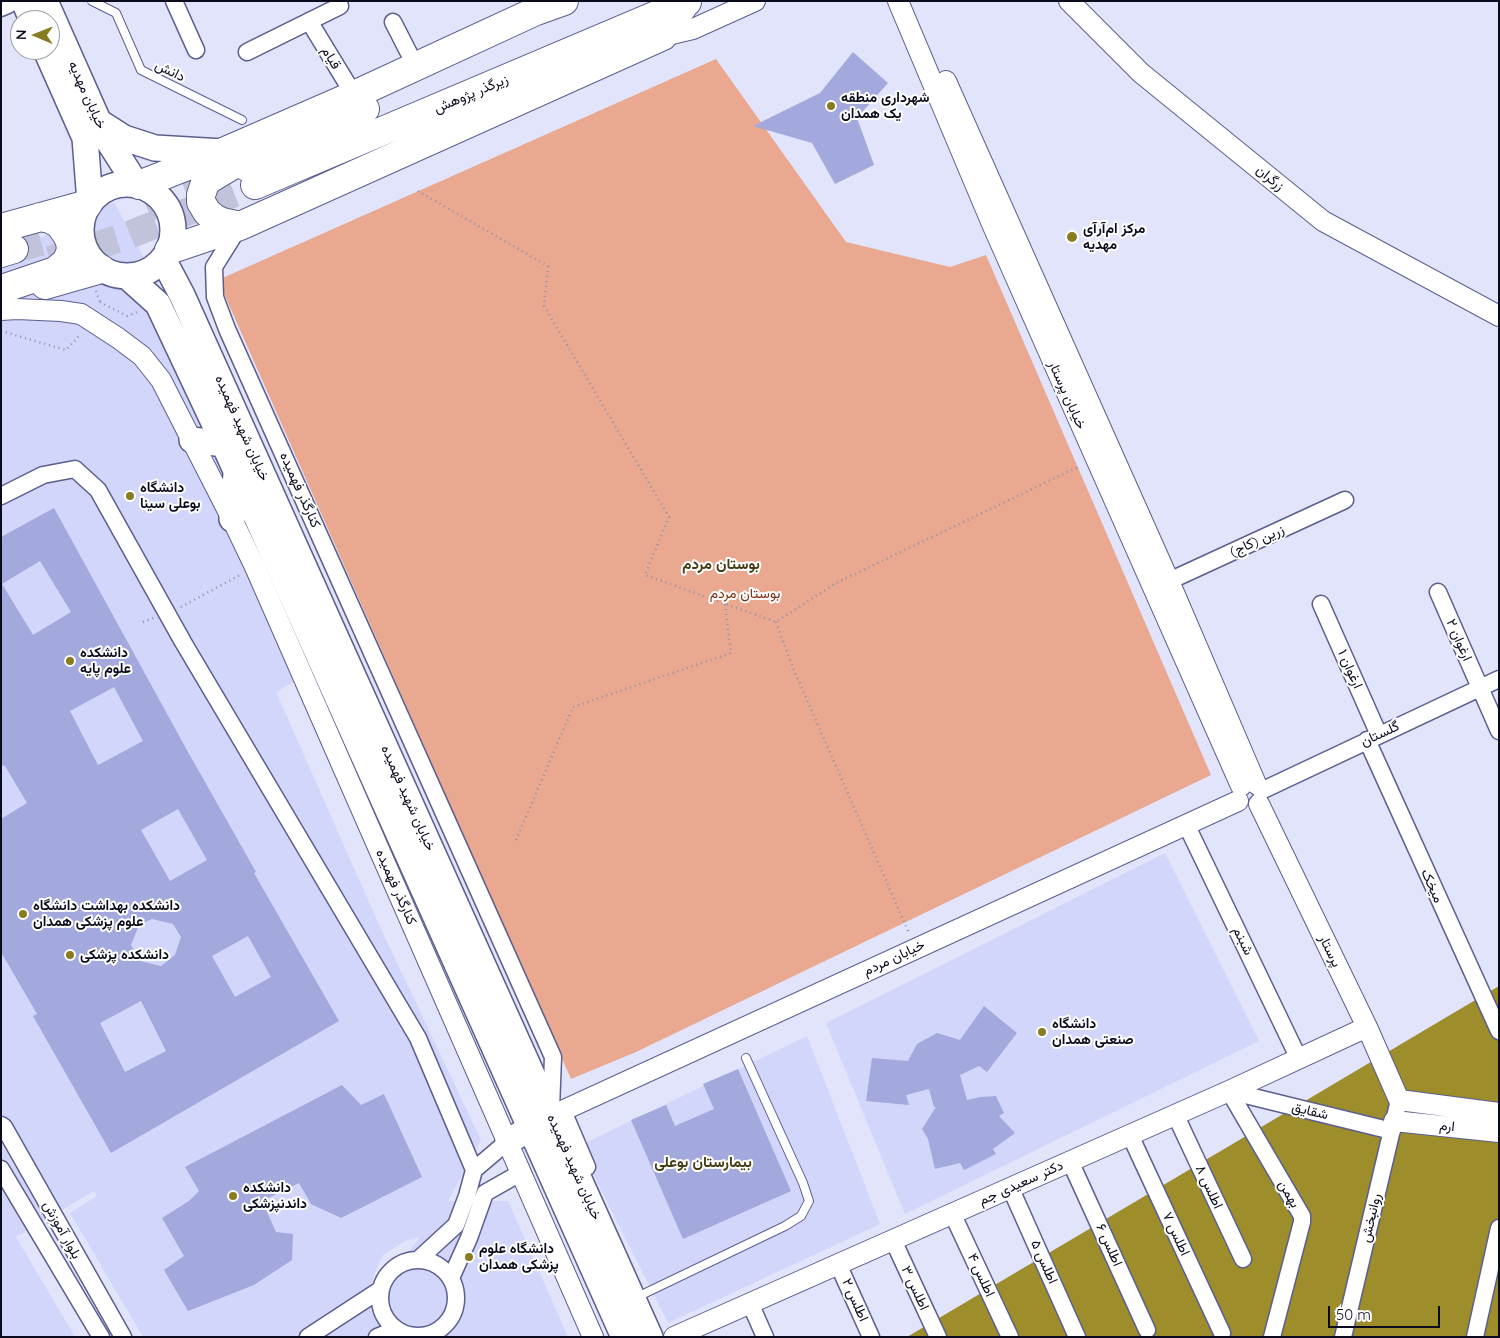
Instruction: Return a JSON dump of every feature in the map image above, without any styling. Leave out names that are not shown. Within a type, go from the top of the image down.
[{"type":"highway","points":[[138,185],[223,152],[354,95],[536,11],[564,1]]},
{"type":"highway","name":"زیرگذر پژوهش","points":[[587,1],[251,176],[687,2]]},
{"type":"highway","points":[[166,255],[240,226],[663,36],[687,2]]},
{"type":"highway","points":[[240,226],[222,222],[207,212],[201,202],[201,195],[206,183],[211,178],[327,107]]},
{"type":"highway","points":[[7,255],[40,217],[89,203]]},
{"type":"highway","points":[[1,292],[5,288],[55,271],[66,262],[71,251],[70,241],[65,232],[59,224],[50,219],[40,217]]},
{"type":"highway","points":[[1,299],[95,270]]},
{"type":"main road","name":"خیابان مهدیه","points":[[45,1],[104,134],[138,185]]},
{"type":"main road","name":"خیابان مهدیه","points":[[51,60],[86,138],[89,203]]},
{"type":"main road","points":[[99,122],[124,138],[155,148],[223,152]]},
{"type":"main road","points":[[124,183],[138,185],[152,191],[163,201],[170,214],[173,228],[166,255],[154,268],[142,274],[128,277],[95,270],[83,246],[80,232],[82,217],[89,203],[110,186],[124,183]]},
{"type":"main road","name":"خیابان شهید فهمیده","points":[[166,255],[186,304],[557,1114],[637,1296],[650,1337]]},
{"type":"main road","name":"خیابان شهید فهمیده","points":[[128,277],[158,304],[224,444],[624,1337]]},
{"type":"main road","points":[[192,440],[224,444]]},
{"type":"main road","points":[[232,519],[237,472]]},
{"type":"main road","points":[[508,1141],[530,1129]]},
{"type":"street","points":[[174,1],[196,50]]},
{"type":"street","points":[[663,36],[693,30],[754,1]]},
{"type":"street","name":"خیابان پرستار","points":[[898,1],[996,233],[1095,459],[1251,793]]},
{"type":"street","name":"خیابان پرستار","points":[[911,1],[1168,581],[1251,793]]},
{"type":"street","name":"زرگران","points":[[1069,1],[1141,73],[1323,221],[1499,316]]},
{"type":"street","points":[[247,52],[340,6]]},
{"type":"street","name":"قیام","points":[[309,21],[354,95]]},
{"type":"street","points":[[393,22],[416,66]]},
{"type":"street","name":"کنارگذر فهمیده","points":[[240,226],[224,248],[214,267],[215,296],[232,338],[553,1057],[557,1114]]},
{"type":"street","name":"کنارگذر فهمیده","points":[[1,310],[17,308],[81,314],[142,356],[161,380],[255,567],[593,1337]]},
{"type":"street","points":[[1,496],[43,475],[75,469],[98,490],[168,614],[418,1038],[474,1170]]},
{"type":"street","name":"زرین (کاج)","points":[[1168,581],[1346,500]]},
{"type":"street","name":"ارغوان ۲","points":[[1438,592],[1499,731]]},
{"type":"street","name":"ارغوان ۱","points":[[1321,604],[1373,738]]},
{"type":"street","name":"گلستان","points":[[1251,793],[1499,679]]},
{"type":"street","name":"میخک","points":[[1373,738],[1499,1031]]},
{"type":"street","name":"خیابان مردم","points":[[557,1114],[1251,793]]},
{"type":"street","name":"پرستار","points":[[1251,793],[1367,1027],[1399,1100]]},
{"type":"street","name":"شبنم","points":[[1186,824],[1299,1059]]},
{"type":"street","name":"دکتر سعیدی جم","points":[[674,1337],[1229,1091],[1367,1027]]},
{"type":"street","name":"شقایق","points":[[1229,1091],[1393,1126]]},
{"type":"street","name":"بهمن","points":[[1229,1091],[1302,1216],[1272,1337]]},
{"type":"street","name":"ارم","points":[[1399,1100],[1499,1113]]},
{"type":"street","name":"روانبخش","points":[[1343,1337],[1399,1100]]},
{"type":"street","name":"اطلس ۸","points":[[1175,1114],[1243,1259]]},
{"type":"street","name":"بلوار آموزش","points":[[1,1125],[4,1126],[123,1337]]},
{"type":"street","name":"ارم","points":[[1393,1126],[1499,1132]]},
{"type":"street","name":"اطلس ۷","points":[[1130,1135],[1222,1333]]},
{"type":"street","points":[[419,1259],[456,1225],[474,1170],[508,1141]]},
{"type":"street","name":"اطلس ۶","points":[[1070,1161],[1147,1330]]},
{"type":"street","name":"بلوار آموزش","points":[[1,1170],[43,1237],[101,1337]]},
{"type":"street","points":[[451,1278],[469,1238],[485,1193],[522,1172]]},
{"type":"street","name":"اطلس ۵","points":[[1010,1187],[1077,1337]]},
{"type":"street","name":"اطلس ۴","points":[[952,1213],[1010,1337]]},
{"type":"street","points":[[43,1237],[61,1228]]},
{"type":"street","points":[[1475,1337],[1499,1228]]},
{"type":"street","name":"اطلس ۳","points":[[893,1240],[938,1337]]},
{"type":"street","points":[[419,1259],[432,1262],[443,1268],[451,1278],[455,1289],[456,1301],[447,1323],[438,1330],[416,1337],[405,1334],[387,1322],[379,1301],[383,1280],[390,1271],[404,1262],[419,1259]]},
{"type":"street","name":"اطلس ۲","points":[[838,1264],[871,1337]]},
{"type":"street","points":[[308,1337],[380,1290]]},
{"type":"street","points":[[637,1296],[660,1337]]},
{"type":"street","points":[[750,1303],[765,1337]]},
{"type":"street","points":[[377,1337],[396,1329]]},
{"type":"lane","name":"دانش","points":[[92,1],[116,13],[141,70],[242,120]]},
{"type":"lane","points":[[637,1296],[785,1226],[801,1216],[809,1201],[803,1183],[746,1058]]},
{"type":"path","points":[[418,191],[548,266],[544,306],[669,517],[645,575],[776,622]]},
{"type":"path","points":[[1,331],[66,350],[93,322],[100,302],[95,270]]},
{"type":"path","points":[[776,622],[836,583],[1095,459]]},
{"type":"path","points":[[143,622],[168,614],[255,567]]},
{"type":"path","points":[[516,840],[573,706],[731,653],[725,604]]},
{"type":"path","points":[[776,622],[793,668],[916,948]]},
{"type":"shaded area","points":[[114,202],[184,334],[333,659],[276,692],[380,927],[481,1140],[448,1201],[508,1201],[568,1337],[143,1337],[70,1213],[97,1196],[94,1191],[16,1237],[75,1337],[1,1337],[1,257]],"holes":[[[420,1237],[360,1312],[299,1332],[365,1293],[371,1285],[383,1255],[405,1241]]]},
{"type":"shaded area","name":"دانشگاه صنعتی همدان","points":[[1165,853],[1259,1041],[905,1214],[826,1023]]},
{"type":"shaded area","points":[[1499,986],[1499,1337],[907,1337]]},
{"type":"shaded area","points":[[807,1036],[880,1224],[668,1323],[579,1146]]},
{"type":"green space","name":"بوستان مردم","points":[[716,59],[846,242],[950,267],[986,255],[1211,775],[636,1052],[571,1079],[218,280]]},
{"type":"building","name":"شهرداری منطقه یک همدان","points":[[853,52],[888,83],[857,118],[874,165],[835,184],[812,143],[753,126],[820,93]]},
{"type":"building","name":"دانشکده پزشکی","points":[[54,508],[256,872],[254,873],[339,1021],[111,1153],[33,1016],[37,1014],[1,952],[1,819],[27,803],[5,766],[1,765],[1,537]],"holes":[[[40,561],[71,612],[33,635],[2,584]],[[114,687],[143,741],[98,765],[70,711]],[[178,809],[207,860],[170,881],[141,830]],[[152,919],[173,924],[181,937],[175,955],[161,966],[140,961],[131,945],[139,925]],[[248,936],[271,977],[235,997],[212,956]],[[141,1001],[166,1051],[125,1072],[100,1023]]]},
{"type":"building","points":[[984,1006],[1017,1033],[987,1072],[979,1066],[960,1075],[967,1100],[996,1096],[1004,1113],[999,1116],[1015,1133],[993,1149],[996,1154],[964,1170],[960,1163],[935,1169],[928,1139],[922,1129],[936,1107],[934,1107],[929,1089],[906,1095],[909,1105],[866,1101],[872,1058],[908,1061],[917,1044],[937,1033],[960,1040]]},
{"type":"building","points":[[738,1069],[791,1191],[683,1239],[631,1120],[666,1105],[675,1126],[714,1109],[703,1084]]},
{"type":"building","name":"دانشکده داندنپزشکی","points":[[342,1085],[361,1105],[384,1094],[422,1177],[341,1218],[311,1204],[299,1183],[262,1201],[276,1232],[293,1234],[292,1260],[254,1285],[188,1311],[164,1270],[184,1256],[162,1218],[189,1201],[199,1191],[185,1167]]},
{"type":"tunnel","points":[[147,208],[223,177]]},
{"type":"tunnel","points":[[50,260],[124,237],[255,185]]},
{"type":"tunnel","points":[[14,249],[88,229]]},
{"type":"place","name":"شهرداری منطقه یک همدان","points":[[831,106]]},
{"type":"place","name":"مرکز ام‌آر‌آی مهدیه","points":[[1072,237]]},
{"type":"place","name":"دانشگاه بوعلی سینا","points":[[130,496]]},
{"type":"place","name":"دانشکده علوم پایه","points":[[70,661]]},
{"type":"place","name":"دانشکده بهداشت دانشگاه علوم پزشکی همدان","points":[[23,914]]},
{"type":"place","name":"دانشکده پزشکی","points":[[70,955]]},
{"type":"place","name":"دانشگاه صنعتی همدان","points":[[1042,1032]]},
{"type":"place","name":"دانشکده داندنپزشکی","points":[[233,1196]]},
{"type":"place","name":"دانشگاه علوم پزشکی همدان","points":[[469,1257]]},
{"type":"district","name":"بوستان مردم","points":[[721,564]]},
{"type":"district","name":"بیمارستان بوعلی","points":[[703,1162]]}]
